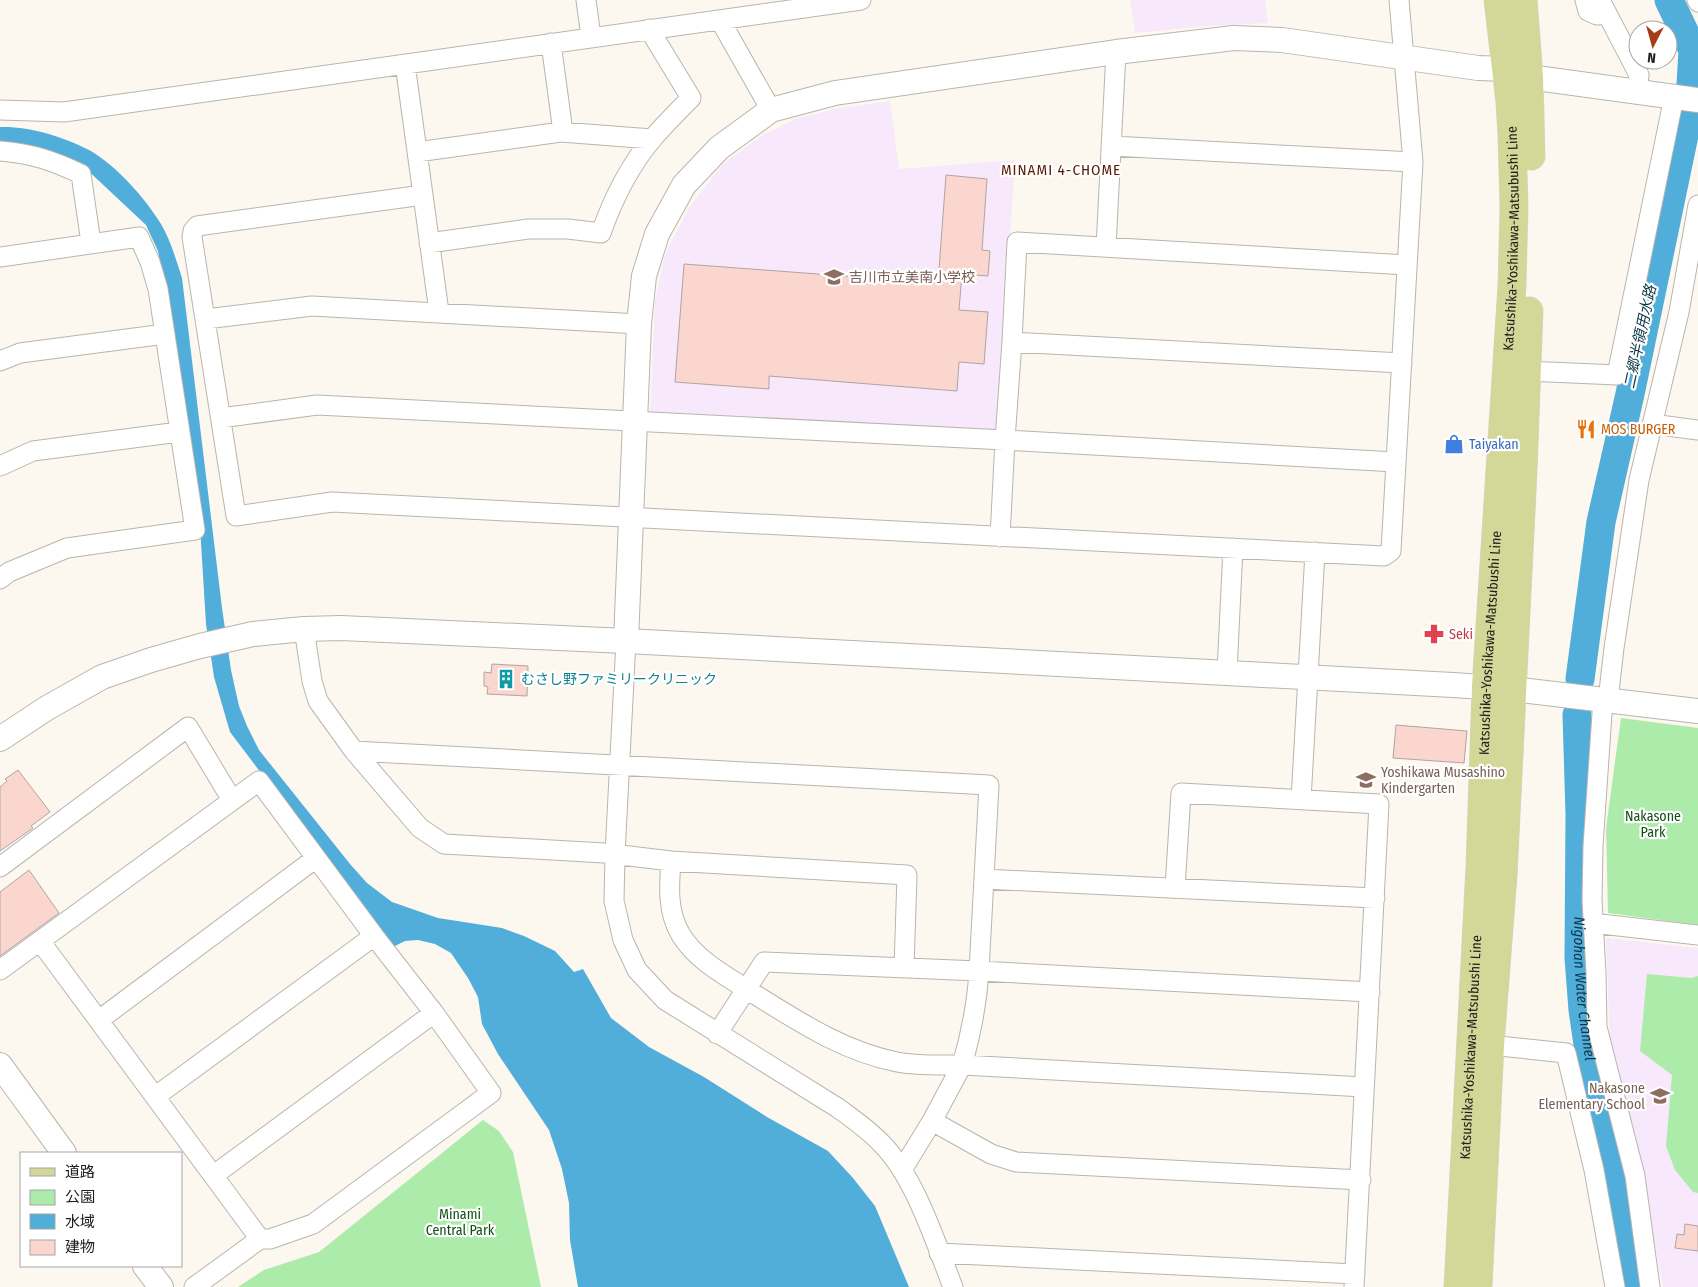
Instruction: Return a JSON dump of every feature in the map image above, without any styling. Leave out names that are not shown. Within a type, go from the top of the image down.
[{"type":"main road","name":"Katsushika-Yoshikawa-Matsubushi Line","points":[[1458,1287],[1480,866],[1523,471],[1533,204],[1518,73],[1498,0]]},
{"type":"main road","name":"Katsushika-Yoshikawa-Matsubushi Line","points":[[1478,1287],[1490,1045],[1503,876],[1499,688],[1514,208],[1510,102],[1518,73],[1523,0]]},
{"type":"street","points":[[586,0],[591,37]]},
{"type":"street","points":[[0,110],[64,112],[861,0]]},
{"type":"street","points":[[423,195],[197,226],[193,231],[192,237],[236,516],[332,502],[1384,556],[1391,551],[1413,162],[1399,0]]},
{"type":"street","points":[[1584,0],[1588,11],[1597,15],[1604,7],[1639,75],[1637,92]]},
{"type":"street","points":[[720,20],[771,110]]},
{"type":"street","points":[[430,243],[528,228],[601,232],[614,199],[638,157],[652,139],[691,98],[649,29]]},
{"type":"street","points":[[953,1287],[926,1220],[902,1170],[883,1144],[860,1123],[838,1108],[665,1000],[637,970],[623,940],[614,901],[615,854],[632,518],[639,324],[644,276],[657,234],[684,185],[719,148],[771,110],[835,93],[1116,52],[1234,38],[1282,40],[1685,98],[1618,375],[1526,370]]},
{"type":"street","points":[[550,43],[564,132]]},
{"type":"street","points":[[1106,247],[1116,52]]},
{"type":"street","points":[[405,64],[439,312]]},
{"type":"street","points":[[417,152],[564,132],[652,139]]},
{"type":"street","points":[[1112,146],[1413,162]]},
{"type":"street","points":[[0,151],[44,158],[81,174],[91,243]]},
{"type":"street","points":[[1650,1287],[1635,1176],[1597,1027],[1596,973],[1592,923],[1593,846],[1606,700],[1638,480],[1679,312],[1698,205]]},
{"type":"street","points":[[0,257],[140,237],[158,289],[195,530],[67,548],[8,572],[0,579]]},
{"type":"street","points":[[1000,537],[1017,242],[1406,265]]},
{"type":"street","points":[[206,320],[312,306],[639,324]]},
{"type":"street","points":[[0,361],[20,353],[165,334]]},
{"type":"street","points":[[1012,342],[1402,363]]},
{"type":"street","points":[[221,418],[317,404],[1396,462]]},
{"type":"street","points":[[1652,424],[1698,430]]},
{"type":"street","points":[[0,466],[34,451],[179,432]]},
{"type":"street","points":[[1227,672],[1233,548]]},
{"type":"street","points":[[1301,800],[1315,552]]},
{"type":"street","points":[[0,739],[47,708],[102,677],[200,646],[253,634],[304,629],[380,629],[626,641],[1499,688],[1698,711]]},
{"type":"street","points":[[304,629],[312,681],[318,701],[354,751],[420,828],[444,844],[615,854],[671,861],[907,875],[904,968]]},
{"type":"street","points":[[0,866],[188,727],[232,800]]},
{"type":"street","points":[[354,751],[989,785],[979,971],[976,1006],[971,1033],[962,1065],[932,1121],[902,1170]]},
{"type":"street","points":[[0,970],[258,782],[434,1013],[491,1093],[313,1224],[270,1239],[260,1239],[194,1287]]},
{"type":"street","points":[[940,1253],[1355,1280],[1379,804],[1180,793],[1175,888]]},
{"type":"street","points":[[99,1020],[316,858]]},
{"type":"street","points":[[671,861],[669,888],[674,920],[680,934],[698,956],[709,965],[816,1033],[857,1051],[898,1062],[924,1065],[962,1065],[1364,1086]]},
{"type":"street","points":[[984,878],[1375,898]]},
{"type":"street","points":[[1592,923],[1698,935]]},
{"type":"street","points":[[156,1096],[374,936]]},
{"type":"street","points":[[40,941],[260,1239]]},
{"type":"street","points":[[717,1034],[764,962],[979,971],[1370,992]]},
{"type":"street","points":[[214,1175],[434,1013]]},
{"type":"street","points":[[1490,1045],[1566,1053],[1594,1170],[1616,1287]]},
{"type":"street","points":[[0,1065],[63,1152]]},
{"type":"street","points":[[932,1121],[992,1154],[1016,1162],[1361,1180]]},
{"type":"street","points":[[146,1267],[161,1287]]},
{"type":"shaded area","points":[[1130,0],[1265,0],[1268,23],[1206,26],[1135,33]]},
{"type":"shaded area","name":"吉川市立美南小学校","points":[[890,101],[899,169],[1015,160],[997,432],[650,415],[655,301],[665,254],[689,208],[723,164],[763,135],[798,118],[840,108]]},
{"type":"shaded area","name":"Nakasone Elementary School","points":[[1606,938],[1698,948],[1698,1287],[1663,1287],[1635,1147],[1610,1044]]},
{"type":"green space","name":"Nakasone Park","points":[[1621,718],[1698,728],[1698,925],[1608,913],[1606,828]]},
{"type":"green space","points":[[1647,974],[1691,978],[1698,976],[1698,1193],[1693,1192],[1675,1170],[1666,1146],[1672,1075],[1640,1051]]},
{"type":"green space","name":"Minami Central Park","points":[[483,1120],[499,1131],[513,1152],[541,1287],[238,1287],[264,1270],[319,1252]]},
{"type":"water","points":[[0,127],[23,128],[46,133],[79,145],[99,156],[138,193],[165,230],[182,278],[231,670],[239,706],[259,750],[350,864],[367,883],[392,902],[438,918],[502,928],[555,951],[574,972],[583,969],[611,1018],[649,1047],[704,1077],[767,1117],[828,1151],[875,1206],[909,1287],[578,1287],[570,1240],[569,1203],[562,1169],[549,1130],[498,1054],[482,1024],[478,997],[468,978],[451,953],[435,944],[418,940],[405,941],[393,947],[230,732],[214,677],[206,624],[198,494],[167,299],[158,251],[146,225],[82,165],[0,147]]},
{"type":"building","points":[[946,175],[987,179],[982,250],[990,251],[988,276],[962,274],[959,310],[988,312],[984,364],[959,362],[957,391],[769,376],[769,389],[675,382],[684,264],[938,283]]},
{"type":"building","name":"むさし野ファミリークリニック","points":[[492,664],[528,666],[527,696],[487,694],[488,687],[484,686],[484,672],[491,673]]},
{"type":"building","points":[[1396,725],[1467,731],[1464,763],[1393,758]]},
{"type":"building","points":[[18,770],[50,812],[31,826],[33,828],[0,851],[0,787],[7,781],[5,779]]},
{"type":"building","points":[[29,870],[59,913],[0,956],[0,892]]},
{"type":"building","points":[[1685,1224],[1698,1226],[1698,1251],[1675,1248],[1677,1234],[1684,1235]]},
{"type":"waterway","name":"二郷半領用水路","points":[[1580,679],[1601,522],[1630,394],[1684,135],[1691,84],[1693,50],[1669,0]]},
{"type":"waterway","name":"Nigohan Water Channel","points":[[1577,715],[1580,814],[1579,958],[1583,1010],[1591,1065],[1638,1287]]},
{"type":"place","name":"吉川市立美南小学校","points":[[834,277]]},
{"type":"place","name":"MOS BURGER","points":[[1586,429]]},
{"type":"place","name":"Taiyakan","points":[[1454,444]]},
{"type":"place","name":"Seki","points":[[1434,634]]},
{"type":"place","name":"むさし野ファミリークリニック","points":[[506,679]]},
{"type":"place","name":"Yoshikawa Musashino Kindergarten","points":[[1366,780]]},
{"type":"place","name":"Nakasone Elementary School","points":[[1660,1096]]},
{"type":"district","name":"MINAMI 4-CHOME","points":[[1061,170]]}]
